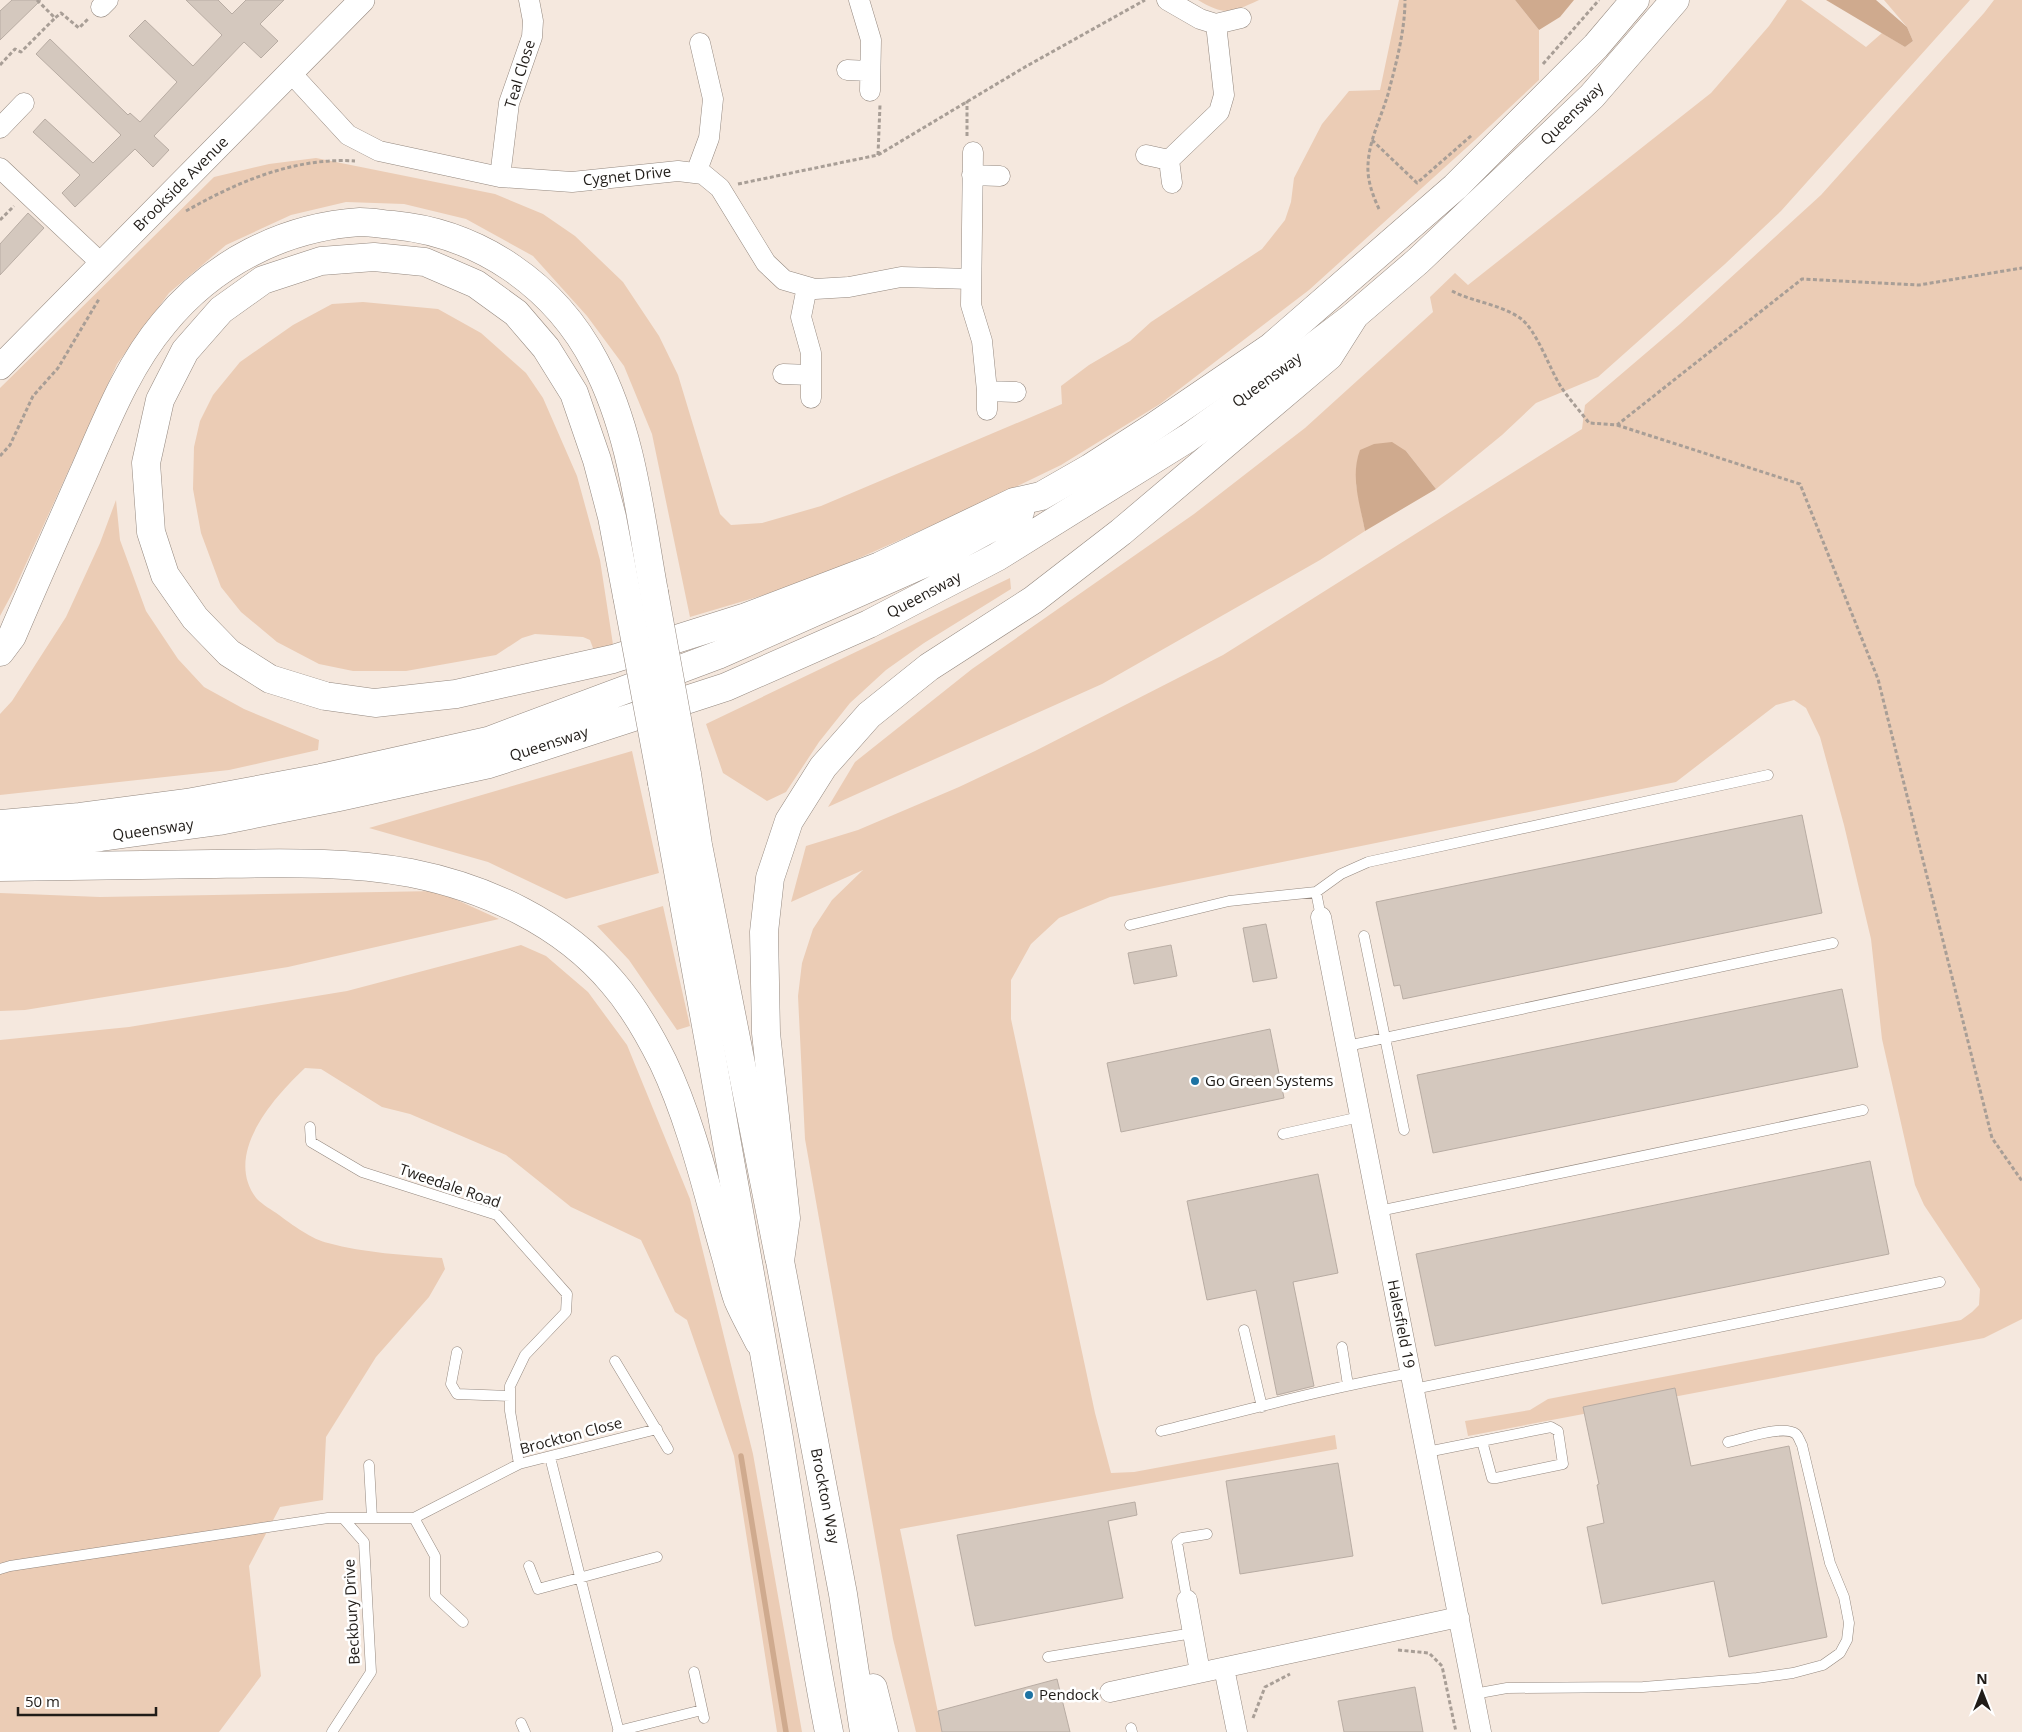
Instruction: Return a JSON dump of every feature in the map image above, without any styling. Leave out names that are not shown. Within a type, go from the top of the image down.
[{"type":"main road","name":"Queensway","points":[[0,824],[80,817],[187,802],[321,778],[488,741],[718,654],[924,564],[1019,513],[1040,496],[1113,453],[1271,347],[1455,187],[1596,46],[1635,0]]},
{"type":"main road","name":"Queensway","points":[[0,846],[101,837],[219,821],[489,764],[726,687],[869,624],[997,557],[1188,438],[1355,315],[1418,261],[1592,96],[1675,0]]},
{"type":"main road","points":[[0,652],[12,636],[108,415],[134,365],[163,324],[196,288],[231,263],[270,242],[308,230],[361,222],[416,227],[465,242],[507,263],[543,293],[572,325],[595,361],[614,401],[629,456],[687,774],[686,847]]},
{"type":"main road","points":[[829,1732],[813,1650],[721,1106],[698,909],[686,847],[662,783],[627,596],[612,517],[597,460],[574,393],[546,348],[516,313],[476,284],[425,262],[374,257],[321,261],[263,280],[220,310],[185,351],[160,400],[146,463],[151,532],[165,575],[190,611],[229,653],[270,679],[325,696],[375,703],[456,694],[622,657],[746,617],[862,573],[1014,502],[1040,496]]},
{"type":"main road","points":[[780,1262],[786,1218],[766,1033],[764,932],[770,878],[789,821],[823,766],[869,715],[929,667],[1032,600],[1121,532],[1330,356],[1355,315]]},
{"type":"main road","points":[[0,867],[246,864],[340,865],[411,873],[468,888],[510,904],[547,926],[579,950],[612,981],[642,1025],[663,1063],[695,1150],[738,1300],[762,1350]]},
{"type":"main road","name":"Brockton Way","points":[[698,909],[780,1262],[843,1594],[864,1732]]},
{"type":"main road","points":[[843,1594],[866,1664],[884,1732]]},
{"type":"main road","points":[[813,1650],[818,1732]]},
{"type":"street","name":"Brookside Avenue","points":[[0,367],[362,0]]},
{"type":"street","name":"Teal Close","points":[[500,177],[509,104],[532,37],[533,21],[529,0]]},
{"type":"street","points":[[847,70],[870,81],[871,40],[859,0]]},
{"type":"street","points":[[1167,0],[1200,19],[1216,24],[1241,18]]},
{"type":"street","points":[[1169,160],[1219,112],[1224,95],[1216,24]]},
{"type":"street","points":[[696,173],[709,138],[713,99],[700,43]]},
{"type":"street","name":"Cygnet Drive","points":[[291,73],[348,135],[379,151],[500,177],[572,182],[678,171],[703,174],[720,188],[766,263],[784,280],[815,289],[849,288],[901,277],[970,279]]},
{"type":"street","points":[[0,128],[24,103]]},
{"type":"street","points":[[973,152],[971,306],[982,342],[987,400],[1016,392]]},
{"type":"street","points":[[1146,155],[1169,160]]},
{"type":"street","points":[[1169,160],[1172,183]]},
{"type":"street","points":[[0,168],[102,264]]},
{"type":"street","points":[[972,175],[1000,176]]},
{"type":"street","points":[[807,286],[801,317],[812,353],[811,398]]},
{"type":"street","points":[[782,374],[811,375]]},
{"type":"street","name":"Halesfield 19","points":[[1321,917],[1481,1732]]},
{"type":"street","points":[[1187,1600],[1200,1672]]},
{"type":"street","points":[[1110,1692],[1459,1617]]},
{"type":"street","points":[[1224,1668],[1244,1729]]},
{"type":"lane","points":[[1130,925],[1229,901],[1316,892],[1341,874],[1368,862],[1768,775]]},
{"type":"lane","points":[[1316,892],[1321,917]]},
{"type":"lane","points":[[1364,936],[1404,1130]]},
{"type":"lane","points":[[1346,1046],[1833,943]]},
{"type":"lane","points":[[1379,1211],[1862,1110]]},
{"type":"lane","points":[[1282,1134],[1360,1117]]},
{"type":"lane","name":"Tweedale Road","points":[[310,1127],[312,1142],[362,1172],[497,1215],[567,1294],[566,1312],[524,1355],[510,1386],[510,1411],[519,1464]]},
{"type":"lane","points":[[1161,1431],[1348,1385],[1413,1381],[1940,1282]]},
{"type":"lane","points":[[1244,1330],[1262,1407]]},
{"type":"lane","points":[[1342,1347],[1348,1385]]},
{"type":"lane","points":[[457,1352],[451,1384],[457,1394],[510,1396]]},
{"type":"lane","points":[[616,1361],[668,1449]]},
{"type":"lane","points":[[1426,1452],[1551,1427],[1558,1431],[1563,1464],[1492,1478],[1482,1441]]},
{"type":"lane","name":"Brockton Close","points":[[414,1518],[519,1464],[656,1429]]},
{"type":"lane","points":[[1474,1694],[1507,1688],[1643,1687],[1757,1678],[1793,1673],[1823,1665],[1840,1653],[1847,1640],[1849,1623],[1844,1597],[1830,1563],[1802,1445],[1797,1435],[1790,1431],[1779,1430],[1728,1442]]},
{"type":"lane","points":[[550,1457],[618,1731],[703,1714],[694,1672]]},
{"type":"lane","points":[[369,1465],[372,1518]]},
{"type":"lane","points":[[0,1569],[309,1521],[343,1518],[414,1518],[435,1556],[435,1596],[463,1622]]},
{"type":"lane","name":"Beckbury Drive","points":[[332,1732],[370,1672],[364,1542],[343,1518]]},
{"type":"lane","points":[[1187,1600],[1177,1542],[1182,1538],[1207,1534]]},
{"type":"lane","points":[[529,1566],[538,1589],[657,1558]]},
{"type":"lane","points":[[1048,1657],[1193,1632]]},
{"type":"path","points":[[37,0],[55,18]]},
{"type":"path","points":[[720,188],[878,155],[1025,66],[1145,0]]},
{"type":"path","points":[[1379,209],[1372,193],[1368,166],[1372,140],[1388,95],[1405,20],[1405,0]]},
{"type":"path","points":[[1542,65],[1598,0]]},
{"type":"path","points":[[0,65],[15,50],[21,52],[61,13],[79,28],[105,3]]},
{"type":"path","points":[[870,81],[880,104],[878,155]]},
{"type":"path","points":[[967,101],[966,141],[973,152]]},
{"type":"path","points":[[1372,140],[1416,183],[1475,133]]},
{"type":"path","points":[[178,215],[209,198],[269,172],[316,162],[359,161]]},
{"type":"path","points":[[1617,425],[1802,279],[1919,285],[2022,268]]},
{"type":"path","points":[[0,456],[10,445],[34,396],[58,368],[104,291]]},
{"type":"path","points":[[1452,291],[1465,298],[1520,318],[1535,336],[1561,387],[1589,423],[1617,425],[1800,484],[1878,679],[1992,1138],[2022,1181]]},
{"type":"path","points":[[1397,1650],[1429,1653],[1442,1666],[1456,1732]]},
{"type":"path","points":[[1244,1729],[1265,1686],[1292,1673]]},
{"type":"shaded area","points":[[1198,0],[1259,0],[1241,8],[1228,11],[1215,9]]},
{"type":"shaded area","points":[[1399,0],[1515,0],[1539,30],[1539,80],[1309,290],[1160,404],[1061,465],[976,506],[801,584],[690,617],[652,434],[624,366],[587,316],[533,256],[466,219],[404,204],[346,202],[291,215],[226,245],[169,293],[117,364],[14,590],[0,616],[0,388],[214,177],[269,164],[316,158],[495,194],[543,214],[575,236],[623,282],[659,336],[678,375],[720,514],[731,525],[762,523],[821,506],[1062,404],[1061,386],[1089,365],[1130,341],[1151,322],[1262,249],[1285,220],[1291,202],[1294,178],[1322,124],[1349,91],[1380,90]]},
{"type":"shaded area","points":[[1515,0],[1574,0],[1560,17],[1539,30]]},
{"type":"shaded area","points":[[1787,0],[1801,0],[1866,47],[1882,33],[1905,47],[1913,41],[1907,27],[1884,0],[1970,0],[1781,211],[1725,264],[1598,377],[1536,403],[1502,435],[1436,489],[1406,451],[1356,484],[1365,531],[1320,560],[1102,684],[828,807],[855,762],[972,669],[1194,514],[1305,428],[1433,312],[1430,297],[1455,273],[1468,285],[1711,93],[1769,26]]},
{"type":"shaded area","points":[[1826,0],[1876,0],[1907,27],[1913,41],[1905,47]]},
{"type":"shaded area","points":[[1994,0],[2022,0],[2022,1319],[1984,1338],[1468,1436],[1465,1421],[1530,1410],[1548,1399],[1961,1320],[1979,1305],[1980,1289],[1924,1205],[1915,1185],[1882,1039],[1871,939],[1844,825],[1820,737],[1806,708],[1794,700],[1776,705],[1676,782],[1110,897],[1059,918],[1031,944],[1011,980],[1011,1019],[1095,1413],[1111,1473],[1134,1472],[1335,1435],[1337,1449],[900,1529],[942,1732],[916,1732],[893,1639],[805,1139],[798,996],[802,963],[813,929],[832,900],[863,870],[791,902],[806,846],[858,830],[959,787],[1035,751],[1223,655],[1582,429],[1585,405],[1680,324],[1821,195]]},
{"type":"shaded area","points":[[363,302],[438,309],[481,333],[526,373],[543,398],[577,476],[600,560],[614,651],[596,656],[590,640],[583,637],[535,634],[522,638],[496,655],[406,671],[353,671],[319,664],[277,642],[241,612],[221,587],[201,533],[193,489],[194,447],[200,421],[213,395],[240,362],[293,325],[332,304]]},
{"type":"shaded area","points":[[1392,442],[1406,451],[1436,489],[1365,531],[1356,480],[1357,460],[1360,450],[1374,444]]},
{"type":"shaded area","points":[[116,500],[120,540],[146,611],[178,659],[204,687],[244,709],[319,740],[318,750],[229,770],[0,795],[0,714],[12,701],[66,617],[100,543]]},
{"type":"shaded area","points":[[1010,578],[1011,589],[924,643],[886,670],[850,703],[819,742],[786,792],[767,801],[723,773],[706,724]]},
{"type":"shaded area","points":[[632,751],[659,873],[566,899],[488,862],[369,828]]},
{"type":"shaded area","points":[[437,891],[499,919],[288,967],[25,1010],[0,1011],[0,893],[100,897]]},
{"type":"shaded area","points":[[663,906],[690,1026],[677,1030],[629,960],[597,926]]},
{"type":"shaded area","points":[[521,945],[546,956],[588,992],[627,1045],[690,1199],[753,1454],[802,1732],[777,1732],[734,1456],[687,1320],[675,1312],[641,1240],[571,1207],[506,1155],[410,1114],[382,1107],[321,1069],[305,1068],[267,1111],[256,1128],[249,1146],[245,1164],[248,1182],[257,1199],[296,1227],[322,1241],[370,1251],[442,1258],[445,1269],[429,1297],[376,1357],[326,1437],[323,1500],[280,1507],[249,1566],[261,1676],[219,1732],[0,1732],[0,1040],[129,1027],[347,991]]},
{"type":"building","points":[[12,0],[41,0],[0,40],[0,11]]},
{"type":"building","points":[[186,0],[218,0],[232,14],[246,0],[284,0],[260,24],[278,41],[261,58],[244,42],[154,136],[169,150],[153,167],[135,149],[75,207],[62,193],[80,175],[33,132],[45,119],[93,163],[121,135],[36,54],[50,39],[128,115],[130,113],[140,122],[177,82],[129,36],[145,20],[193,66],[222,35]]},
{"type":"building","points":[[28,213],[44,228],[0,275],[0,244]]},
{"type":"building","points":[[1802,815],[1822,913],[1403,999],[1400,985],[1394,986],[1376,902]]},
{"type":"building","points":[[1266,924],[1277,978],[1253,982],[1243,928]]},
{"type":"building","points":[[1171,945],[1177,976],[1134,984],[1128,953]]},
{"type":"building","points":[[1842,989],[1858,1067],[1433,1153],[1417,1075]]},
{"type":"building","name":"Go Green Systems","points":[[1270,1029],[1284,1098],[1121,1132],[1107,1063]]},
{"type":"building","points":[[1870,1161],[1889,1254],[1435,1346],[1416,1254]]},
{"type":"building","points":[[1318,1174],[1338,1273],[1293,1282],[1314,1386],[1277,1395],[1256,1290],[1207,1300],[1187,1201]]},
{"type":"building","points":[[1675,1388],[1691,1466],[1789,1446],[1827,1637],[1729,1657],[1714,1581],[1602,1604],[1587,1527],[1604,1523],[1597,1485],[1599,1484],[1583,1407]]},
{"type":"building","points":[[1338,1463],[1353,1556],[1240,1574],[1226,1481]]},
{"type":"building","points":[[1135,1502],[1137,1515],[1108,1521],[1123,1598],[975,1626],[957,1535]]},
{"type":"building","name":"Pendock","points":[[1057,1679],[1070,1732],[942,1732],[938,1711]]},
{"type":"building","points":[[1415,1687],[1423,1732],[1344,1732],[1338,1701]]},
{"type":"waterway","points":[[741,1456],[786,1732]]},
{"type":"place","name":"Go Green Systems","points":[[1195,1081]]},
{"type":"place","name":"Pendock","points":[[1029,1695]]}]
